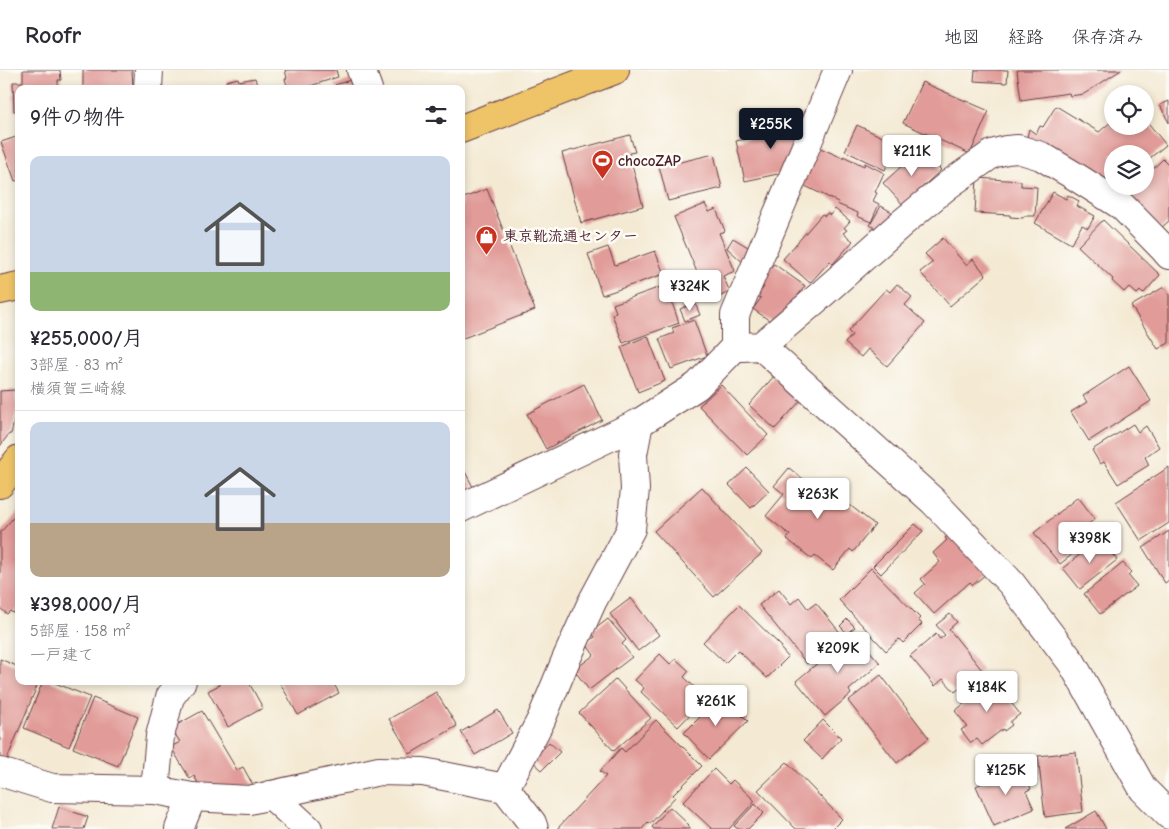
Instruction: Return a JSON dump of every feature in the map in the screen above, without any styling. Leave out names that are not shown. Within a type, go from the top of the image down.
[{"type":"main road","points":[[465,127],[615,70]]},
{"type":"main road","points":[[0,290],[15,287]]},
{"type":"main road","points":[[0,484],[15,464]]},
{"type":"street","points":[[148,85],[149,70]]},
{"type":"street","points":[[361,70],[367,85]]},
{"type":"street","points":[[838,70],[735,315],[748,346],[933,501],[1011,583],[1072,663],[1143,789],[1169,815]]},
{"type":"street","points":[[465,506],[639,423],[697,386],[748,346],[814,302],[902,223],[948,185],[992,154],[1018,149],[1041,156],[1122,206],[1169,256]]},
{"type":"street","points":[[505,788],[541,720],[592,602],[631,528],[635,489],[633,454],[639,423]]},
{"type":"street","points":[[155,790],[160,736],[170,697],[179,685]]},
{"type":"street","points":[[0,772],[52,788],[155,790],[192,797],[248,800],[379,771],[423,772],[505,788],[532,823],[534,829]]},
{"type":"street","points":[[271,795],[308,829]]},
{"type":"street","points":[[179,829],[192,797]]},
{"type":"building","points":[[23,70],[60,70],[61,80],[58,80],[58,85],[15,85],[14,111],[13,82],[23,82]]},
{"type":"building","points":[[83,70],[132,70],[133,85],[83,85]]},
{"type":"building","points":[[285,70],[336,70],[338,77],[313,85],[287,85],[285,79],[287,78]]},
{"type":"building","points":[[975,70],[1008,70],[1007,83],[974,81]]},
{"type":"building","points":[[1017,70],[1121,70],[1084,94],[1070,96],[1069,93],[1021,100]]},
{"type":"building","points":[[238,78],[239,81],[255,78],[257,85],[227,85],[226,81]]},
{"type":"building","points":[[356,78],[359,85],[335,85]]},
{"type":"building","points":[[922,82],[989,111],[970,154],[903,123]]},
{"type":"building","points":[[1169,101],[1169,123],[1160,105]]},
{"type":"building","points":[[1056,106],[1099,132],[1104,128],[1104,135],[1154,135],[1154,130],[1166,145],[1154,155],[1154,145],[1104,145],[1104,182],[1025,145],[1029,129],[1036,134],[1040,126],[1043,127]]},
{"type":"building","points":[[810,115],[787,172],[745,181],[736,141],[781,131],[787,117]]},
{"type":"building","points":[[857,125],[897,144],[885,170],[845,151]]},
{"type":"building","name":"chocoZAP","points":[[630,135],[635,152],[629,153],[643,206],[581,223],[562,153]]},
{"type":"building","points":[[15,137],[15,181],[1,142]]},
{"type":"building","points":[[818,147],[864,166],[865,163],[884,173],[875,192],[877,193],[873,201],[879,204],[871,222],[857,216],[858,213],[837,204],[838,202],[801,184]]},
{"type":"building","points":[[922,148],[941,170],[903,205],[883,183]]},
{"type":"building","points":[[678,154],[680,162],[714,154],[722,188],[668,201],[658,162]]},
{"type":"building","points":[[1163,159],[1169,165],[1169,221],[1161,228],[1124,196],[1154,195],[1154,168]]},
{"type":"building","points":[[977,178],[1021,181],[1021,186],[1037,187],[1035,216],[1024,216],[1023,218],[1010,217],[1010,215],[975,213]]},
{"type":"building","name":"東京靴流通センター","points":[[487,189],[535,310],[465,337],[465,197]]},
{"type":"building","points":[[1053,192],[1066,199],[1068,195],[1079,201],[1077,206],[1095,216],[1088,228],[1082,225],[1071,244],[1035,223]]},
{"type":"building","points":[[705,204],[709,212],[716,209],[725,231],[719,233],[735,271],[723,276],[730,292],[709,301],[674,217]]},
{"type":"building","points":[[881,206],[897,215],[886,234],[870,225]]},
{"type":"building","points":[[835,209],[850,221],[844,228],[847,230],[843,233],[853,241],[833,264],[830,261],[810,283],[783,259],[822,214],[825,216],[827,213],[830,215]]},
{"type":"building","points":[[1103,220],[1160,275],[1143,294],[1140,291],[1137,294],[1129,287],[1124,292],[1078,246]]},
{"type":"building","points":[[733,238],[753,250],[746,265],[727,248]]},
{"type":"building","points":[[943,238],[966,265],[973,259],[986,275],[950,306],[920,272],[933,262],[925,254]]},
{"type":"building","points":[[608,247],[615,265],[655,251],[664,274],[602,295],[588,254]]},
{"type":"building","points":[[774,264],[805,286],[784,314],[773,323],[753,309],[761,298],[757,296],[764,287],[759,284]]},
{"type":"building","points":[[897,284],[912,297],[905,305],[925,323],[887,366],[868,349],[861,357],[845,343],[852,335],[848,331],[886,289],[890,292]]},
{"type":"building","points":[[666,285],[679,323],[623,343],[612,314],[616,312],[613,304]]},
{"type":"building","points":[[1164,287],[1169,295],[1169,343],[1158,349],[1131,306]]},
{"type":"building","points":[[695,303],[700,315],[685,321],[680,309]]},
{"type":"building","points":[[694,320],[707,356],[671,369],[659,339],[674,333],[672,328]]},
{"type":"building","points":[[648,336],[665,381],[638,392],[621,347]]},
{"type":"building","points":[[1129,366],[1151,401],[1089,441],[1071,412],[1087,402],[1083,396]]},
{"type":"building","points":[[775,375],[802,399],[775,429],[749,405]]},
{"type":"building","points":[[584,384],[602,420],[546,449],[527,414]]},
{"type":"building","points":[[721,385],[768,435],[747,455],[699,406]]},
{"type":"building","points":[[15,390],[15,417],[11,434],[0,446],[0,391]]},
{"type":"building","points":[[1133,424],[1138,432],[1146,426],[1159,447],[1145,457],[1149,465],[1118,484],[1104,462],[1100,464],[1092,450]]},
{"type":"building","points":[[1169,467],[1169,523],[1141,541],[1116,502]]},
{"type":"building","points":[[747,468],[769,491],[751,508],[729,485]]},
{"type":"building","points":[[789,468],[816,489],[818,487],[829,495],[832,491],[875,525],[853,552],[850,549],[833,570],[815,556],[812,559],[787,539],[790,535],[766,516],[784,494],[774,486]]},
{"type":"building","points":[[465,472],[473,487],[465,492]]},
{"type":"building","points":[[702,487],[762,553],[714,597],[654,531]]},
{"type":"building","points":[[1078,497],[1095,519],[1087,525],[1096,536],[1060,564],[1034,533]]},
{"type":"building","points":[[15,516],[15,611],[13,613],[10,611],[7,614],[0,608],[0,533]]},
{"type":"building","points":[[915,524],[923,531],[881,574],[873,566]]},
{"type":"building","points":[[953,531],[987,573],[973,585],[970,582],[934,614],[915,593],[925,584],[921,579],[940,562],[933,553],[947,540],[945,538]]},
{"type":"building","points":[[1169,531],[1169,580],[1165,583],[1143,548]]},
{"type":"building","points":[[1100,539],[1117,560],[1080,589],[1063,568]]},
{"type":"building","points":[[1123,563],[1131,572],[1128,575],[1137,586],[1100,614],[1084,594]]},
{"type":"building","points":[[871,568],[920,618],[918,620],[922,624],[903,643],[899,639],[886,651],[839,600]]},
{"type":"building","points":[[779,589],[791,604],[799,597],[808,609],[816,603],[842,635],[807,664],[759,605]]},
{"type":"building","points":[[631,598],[659,635],[638,651],[610,614]]},
{"type":"building","points":[[739,605],[782,647],[781,649],[788,657],[767,678],[738,650],[725,663],[703,642]]},
{"type":"building","points":[[950,614],[957,622],[949,629],[982,670],[955,692],[943,679],[935,686],[910,656],[936,634],[940,639],[945,635],[936,625]]},
{"type":"building","points":[[608,619],[626,640],[622,644],[632,657],[589,690],[574,670],[594,655],[586,644],[595,637],[591,632]]},
{"type":"building","points":[[847,619],[855,627],[847,633],[840,626]]},
{"type":"building","points":[[854,633],[880,663],[849,690],[851,694],[825,716],[796,681]]},
{"type":"building","points":[[660,654],[670,664],[676,659],[689,671],[684,677],[706,698],[678,727],[641,692],[644,688],[635,680]]},
{"type":"building","points":[[0,659],[15,665],[15,685],[37,685],[6,762],[0,759]]},
{"type":"building","points":[[881,675],[929,738],[897,763],[848,701]]},
{"type":"building","points":[[990,676],[1020,714],[1010,722],[1012,725],[1004,731],[1003,729],[982,745],[977,739],[971,743],[961,730],[967,726],[955,711],[979,692],[976,688]]},
{"type":"building","points":[[616,679],[651,718],[614,751],[579,713]]},
{"type":"building","points":[[41,685],[60,685],[90,697],[69,747],[24,728]]},
{"type":"building","points":[[219,685],[250,685],[263,708],[228,727],[208,691]]},
{"type":"building","points":[[281,685],[334,685],[339,693],[298,715]]},
{"type":"building","points":[[436,692],[457,726],[410,754],[389,719]]},
{"type":"building","points":[[722,695],[748,721],[709,759],[684,733]]},
{"type":"building","points":[[93,698],[138,717],[118,766],[73,748]]},
{"type":"building","points":[[498,710],[512,733],[475,755],[461,732]]},
{"type":"building","points":[[202,711],[237,770],[243,767],[253,785],[224,788],[200,786],[194,776],[190,779],[171,747],[180,742],[171,728]]},
{"type":"building","points":[[656,720],[702,766],[673,795],[675,797],[650,824],[648,822],[642,829],[557,829],[606,776],[600,771],[621,748],[625,752]]},
{"type":"building","points":[[823,720],[841,738],[822,759],[803,741]]},
{"type":"building","points":[[549,742],[560,752],[542,770],[532,761]]},
{"type":"building","points":[[1076,752],[1083,812],[1045,817],[1038,756]]},
{"type":"building","points":[[787,762],[842,819],[832,829],[796,829],[758,790]]},
{"type":"building","points":[[1021,766],[1031,789],[1026,791],[1034,809],[994,826],[976,786]]},
{"type":"building","points":[[714,769],[729,784],[733,780],[755,801],[729,829],[712,829],[683,802]]},
{"type":"building","points":[[755,804],[764,813],[748,829],[738,829],[734,826]]},
{"type":"building","points":[[59,807],[88,817],[84,829],[52,829]]},
{"type":"building","points":[[670,807],[689,825],[690,829],[654,829],[652,827]]},
{"type":"building","points":[[1096,811],[1106,829],[1065,829]]},
{"type":"place","name":"chocoZAP","points":[[602,180]]},
{"type":"place","name":"東京靴流通センター","points":[[487,255]]}]
